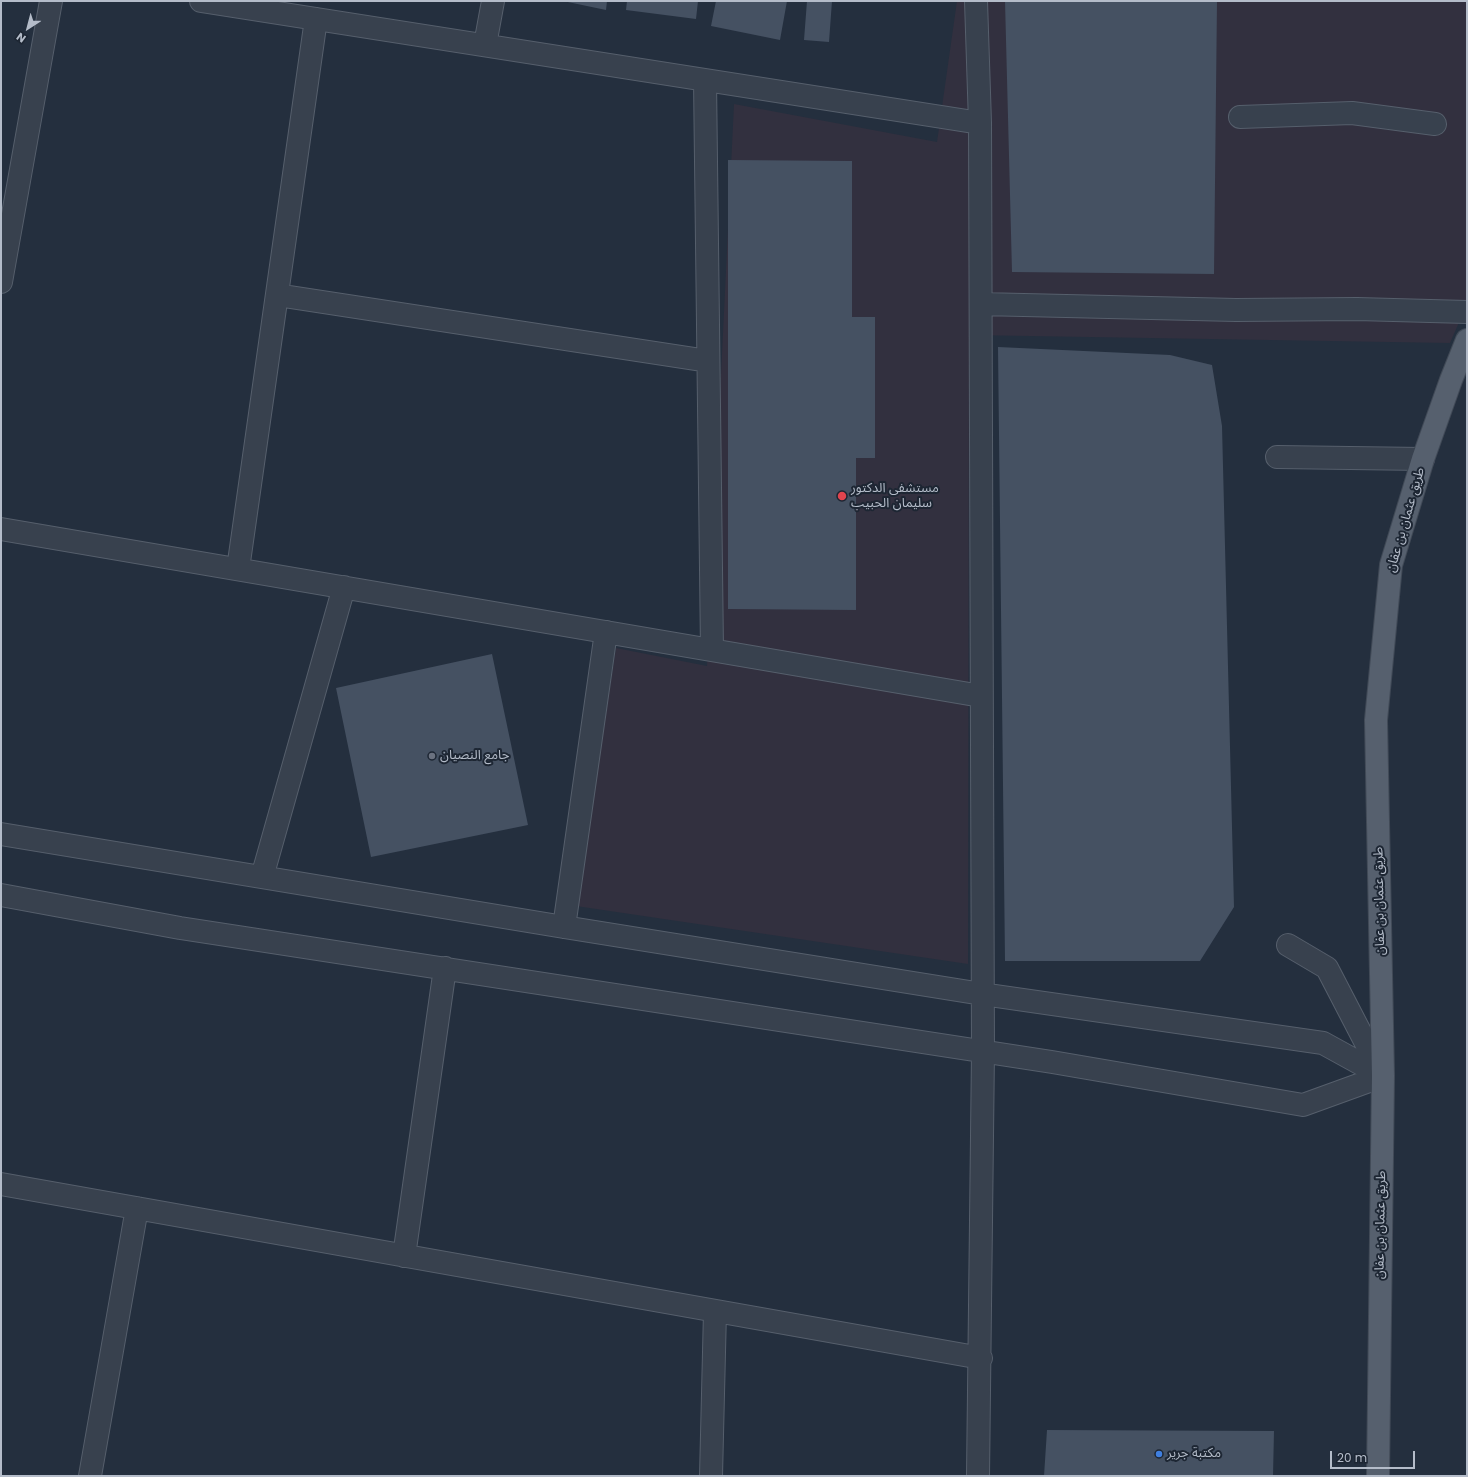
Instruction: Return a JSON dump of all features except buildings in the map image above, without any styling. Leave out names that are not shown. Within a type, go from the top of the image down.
[{"type":"main road","name":"طريق عثمان بن عفان","points":[[1378,1476],[1383,1076],[1376,720],[1391,565],[1423,459],[1467,340]]},
{"type":"street","points":[[1,282],[8,206],[51,1]]},
{"type":"street","points":[[201,1],[980,123]]},
{"type":"street","points":[[485,45],[493,1]]},
{"type":"street","points":[[976,1],[980,123],[983,1051],[981,1358],[978,1476]]},
{"type":"street","points":[[238,569],[316,19]]},
{"type":"street","points":[[705,80],[712,650]]},
{"type":"street","points":[[1240,117],[1352,113],[1435,124]]},
{"type":"street","points":[[277,295],[708,360]]},
{"type":"street","points":[[981,304],[1236,310],[1357,309],[1467,312]]},
{"type":"street","points":[[1277,457],[1423,459]]},
{"type":"street","points":[[1,528],[981,696]]},
{"type":"street","points":[[262,877],[344,587]]},
{"type":"street","points":[[564,927],[606,632]]},
{"type":"street","points":[[1,834],[982,994],[1323,1043],[1383,1076]]},
{"type":"street","points":[[1,895],[180,928],[983,1051],[1303,1105],[1383,1076]]},
{"type":"street","points":[[1288,945],[1327,968],[1383,1076]]},
{"type":"street","points":[[404,1256],[445,968]]},
{"type":"street","points":[[1,1184],[981,1358]]},
{"type":"street","points":[[90,1476],[137,1208]]},
{"type":"street","points":[[711,1476],[715,1311]]},
{"type":"shaded area","name":"مستشفى الدكتور سليمان الحبيب","points":[[957,1],[1467,1],[1467,304],[1450,343],[969,335],[968,964],[576,906],[616,648],[707,666],[734,104],[937,142]]},
{"type":"place","name":"مستشفى الدكتور سليمان الحبيب","points":[[842,496]]},
{"type":"place","name":"جامع النصيان","points":[[432,756]]},
{"type":"place","name":"مكتبة جرير","points":[[1159,1454]]}]
